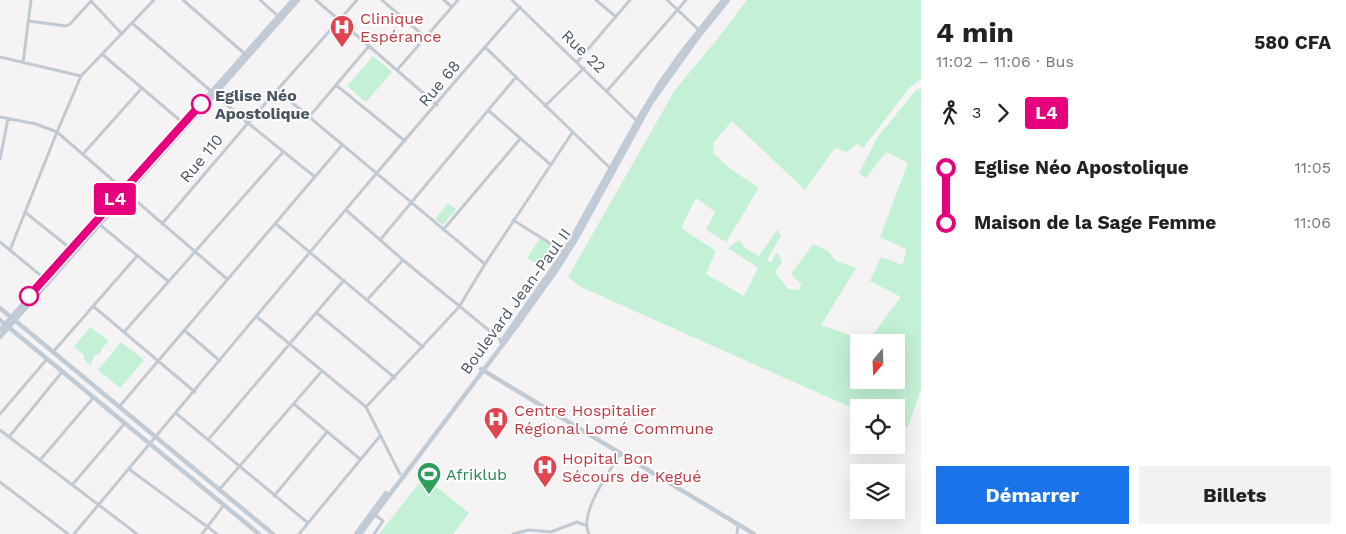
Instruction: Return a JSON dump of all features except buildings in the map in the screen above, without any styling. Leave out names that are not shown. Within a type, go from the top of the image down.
[{"type":"main road","points":[[0,337],[13,319],[99,224],[182,124],[214,92],[293,0]]},
{"type":"main road","points":[[13,319],[71,248],[298,0]]},
{"type":"main road","name":"Boulevard Jean-Paul II","points":[[356,534],[556,271],[578,236],[660,82],[723,0]]},
{"type":"main road","name":"Boulevard Jean-Paul II","points":[[503,342],[564,252],[638,122],[665,82],[728,0]]},
{"type":"main road","points":[[0,308],[273,534]]},
{"type":"main road","points":[[0,320],[259,534]]},
{"type":"main road","points":[[0,330],[7,326]]},
{"type":"main road","points":[[481,369],[754,534]]},
{"type":"main road","name":"Boulevard Jean-Paul II","points":[[360,534],[481,369]]},
{"type":"street","points":[[23,63],[31,0]]},
{"type":"street","points":[[10,250],[81,76],[154,0]]},
{"type":"street","points":[[183,0],[245,54]]},
{"type":"street","points":[[260,0],[278,16]]},
{"type":"street","points":[[316,0],[437,105]]},
{"type":"street","name":"Rue 110","points":[[162,224],[357,0]]},
{"type":"street","points":[[382,0],[425,37]]},
{"type":"street","points":[[444,0],[452,7]]},
{"type":"street","points":[[397,70],[458,0]]},
{"type":"street","name":"Rue 22","points":[[512,0],[638,122]]},
{"type":"street","points":[[596,0],[615,16]]},
{"type":"street","points":[[577,62],[630,0]]},
{"type":"street","points":[[667,0],[699,30]]},
{"type":"street","points":[[607,91],[686,0]]},
{"type":"street","points":[[29,21],[66,26],[91,1],[122,34]]},
{"type":"street","name":"Rue 68","points":[[74,534],[195,392],[376,173],[405,142],[520,7]]},
{"type":"street","points":[[132,23],[248,123],[316,177]]},
{"type":"street","points":[[310,117],[369,46]]},
{"type":"street","points":[[485,47],[611,169]]},
{"type":"street","points":[[102,54],[182,124]]},
{"type":"street","points":[[0,58],[81,76]]},
{"type":"street","points":[[545,106],[584,68]]},
{"type":"street","points":[[380,240],[516,77]]},
{"type":"street","points":[[336,85],[405,142]]},
{"type":"street","points":[[83,154],[141,89]]},
{"type":"street","points":[[277,90],[485,264]]},
{"type":"street","points":[[488,110],[551,165]]},
{"type":"street","points":[[0,117],[36,124],[57,132],[227,279]]},
{"type":"street","points":[[0,159],[8,119]]},
{"type":"street","points":[[366,408],[460,307],[513,220],[572,132]]},
{"type":"street","points":[[443,230],[520,139]]},
{"type":"street","points":[[119,407],[342,145]]},
{"type":"street","points":[[124,332],[283,152]]},
{"type":"street","points":[[346,210],[403,260],[503,342]]},
{"type":"street","points":[[25,212],[71,248]]},
{"type":"street","points":[[513,220],[564,252]]},
{"type":"street","points":[[99,224],[168,282]]},
{"type":"street","points":[[276,224],[423,347]]},
{"type":"street","points":[[0,242],[45,279]]},
{"type":"street","points":[[53,352],[137,256]]},
{"type":"street","points":[[367,300],[403,260]]},
{"type":"street","points":[[208,440],[318,313],[344,280]]},
{"type":"street","points":[[93,306],[195,392]]},
{"type":"street","points":[[318,313],[395,378]]},
{"type":"street","points":[[257,317],[366,408],[400,474]]},
{"type":"street","points":[[184,330],[220,361]]},
{"type":"street","points":[[0,414],[48,359]]},
{"type":"street","points":[[219,490],[322,370]]},
{"type":"street","points":[[9,437],[62,372]]},
{"type":"street","points":[[41,459],[93,398]]},
{"type":"street","points":[[294,404],[360,459]]},
{"type":"street","points":[[176,414],[308,523]]},
{"type":"street","points":[[73,484],[125,423]]},
{"type":"street","points":[[0,430],[41,459],[137,534]]},
{"type":"street","points":[[274,496],[328,432]]},
{"type":"street","points":[[299,534],[380,436]]},
{"type":"street","points":[[589,534],[587,526],[592,504],[620,454]]},
{"type":"street","points":[[129,469],[217,534]]},
{"type":"street","points":[[0,482],[68,534]]},
{"type":"street","points":[[202,534],[224,505]]},
{"type":"street","points":[[374,514],[383,521],[374,534]]},
{"type":"street","points":[[513,534],[529,530],[551,532],[577,522],[587,526]]},
{"type":"street","points":[[737,534],[738,525]]},
{"type":"green space","points":[[747,0],[921,0],[921,79],[910,87],[863,148],[857,144],[846,152],[835,148],[805,190],[732,121],[714,142],[713,153],[732,170],[759,188],[726,242],[706,230],[715,212],[696,198],[681,228],[716,251],[706,274],[744,296],[758,268],[728,248],[739,240],[746,249],[759,256],[777,230],[781,235],[767,260],[771,263],[776,253],[779,255],[782,262],[775,272],[788,289],[798,290],[802,285],[791,274],[813,244],[828,251],[836,261],[856,268],[821,325],[850,335],[850,389],[905,389],[905,334],[873,334],[901,297],[870,281],[881,257],[903,265],[906,249],[880,237],[908,163],[886,152],[866,178],[859,173],[877,138],[916,90],[921,88],[921,389],[908,426],[905,428],[905,399],[850,399],[850,407],[581,287],[568,277],[675,90]]},
{"type":"green space","points":[[373,56],[392,72],[366,102],[347,86]]},
{"type":"green space","points":[[448,203],[456,209],[443,225],[435,219]]},
{"type":"green space","points":[[540,238],[556,249],[543,269],[527,258]]},
{"type":"green space","points":[[90,327],[109,341],[99,354],[95,355],[90,366],[84,359],[84,355],[74,347]]},
{"type":"green space","points":[[121,342],[144,360],[120,388],[98,370]]},
{"type":"green space","name":"Afriklub","points":[[424,477],[469,513],[453,534],[379,534]]},
{"type":"bus line","name":"L4","points":[[29,296],[201,104]]},
{"type":"place","name":"Clinique Espérance","points":[[342,48]]},
{"type":"place","name":"Eglise Néo Apostolique","points":[[201,104]]},
{"type":"place","name":"Centre Hospitalier Régional Lomé Commune","points":[[496,440]]},
{"type":"place","name":"Hopital Bon Sécours de Kegué","points":[[545,488]]},
{"type":"place","name":"Afriklub","points":[[429,495]]}]
